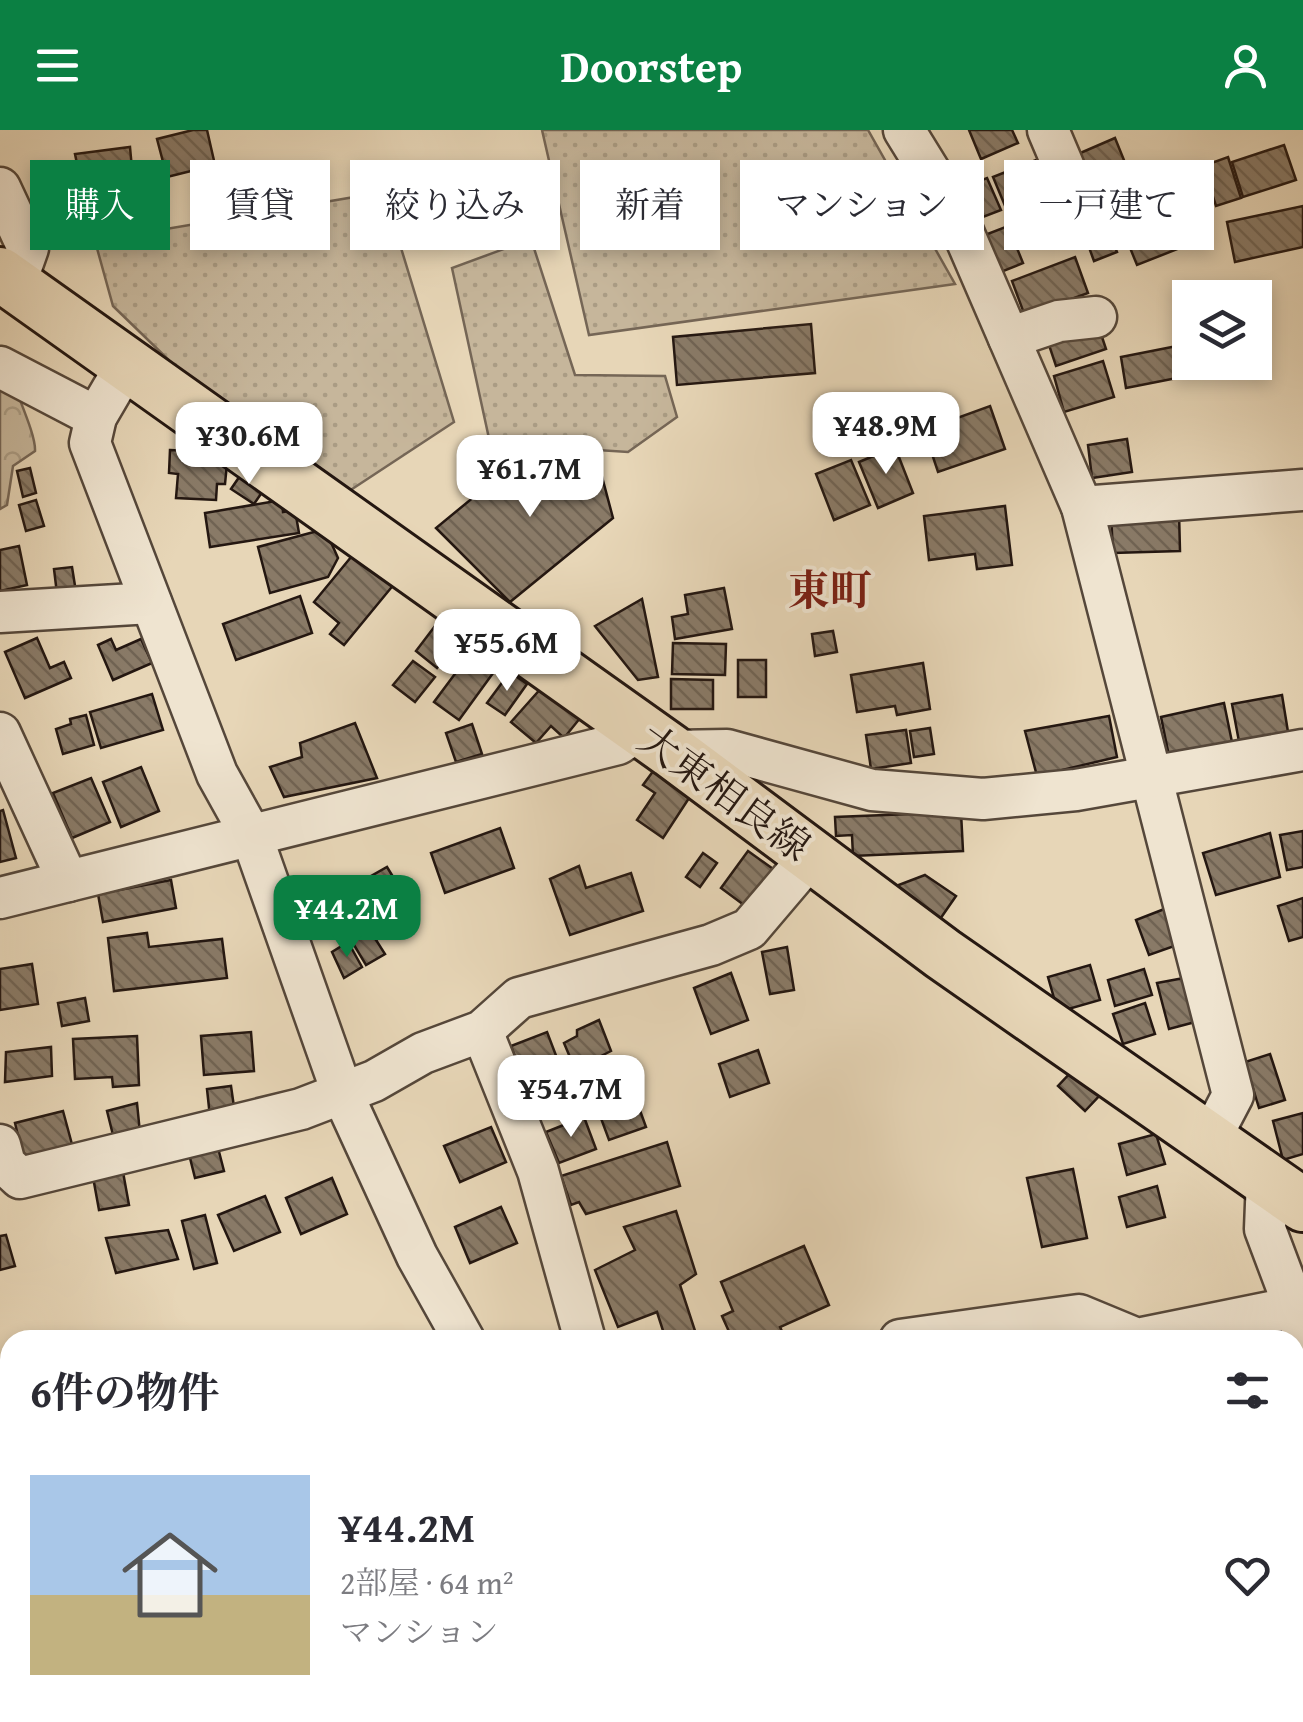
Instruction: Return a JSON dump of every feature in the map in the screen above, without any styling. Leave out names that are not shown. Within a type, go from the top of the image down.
[{"type":"main road","name":"大東相良線","points":[[8,279],[656,740],[943,954],[1288,1189]]},
{"type":"street","points":[[904,130],[954,211],[1082,507],[1234,1095],[1210,1139]]},
{"type":"street","points":[[1048,130],[1061,160]]},
{"type":"street","points":[[0,188],[28,248],[8,279]]},
{"type":"street","points":[[1009,338],[1059,321],[1096,317]]},
{"type":"street","points":[[127,364],[96,417],[90,443],[217,774],[252,837],[343,1094],[417,1256],[458,1330]]},
{"type":"street","points":[[0,368],[96,417]]},
{"type":"street","points":[[1082,507],[1303,490]]},
{"type":"street","points":[[0,612],[152,603]]},
{"type":"street","points":[[0,733],[68,881]]},
{"type":"street","points":[[0,898],[618,744],[656,740],[726,750],[872,790],[983,798],[1076,790],[1303,750]]},
{"type":"street","points":[[0,1144],[5,1164],[20,1178],[301,1110],[374,1082],[424,1053],[482,1031],[519,998],[711,945],[750,929],[811,856]]},
{"type":"street","points":[[482,1031],[538,1170],[582,1330]]},
{"type":"street","points":[[1210,1330],[1299,1319],[1265,1228],[1288,1189]]},
{"type":"street","points":[[972,1330],[1079,1315],[1115,1330]]},
{"type":"green space","points":[[542,130],[868,130],[885,160],[740,160],[740,250],[936,250],[955,284],[589,335],[560,209],[560,160],[549,160]]},
{"type":"green space","points":[[350,198],[350,250],[402,250],[454,422],[340,497],[211,401],[113,306],[97,250],[170,250],[170,228],[190,225],[190,250],[330,250],[330,201]]},
{"type":"green space","points":[[501,250],[535,250],[575,375],[665,376],[677,417],[628,452],[490,443],[452,268]]},
{"type":"green space","points":[[0,375],[12,378],[35,451],[13,466],[7,505],[0,509]]},
{"type":"building","points":[[207,130],[214,160],[190,160],[190,171],[170,176],[170,160],[163,160],[157,139]]},
{"type":"building","points":[[969,130],[1012,130],[1018,143],[981,159]]},
{"type":"building","points":[[1115,138],[1124,160],[1080,160],[1078,154]]},
{"type":"building","points":[[1284,145],[1296,180],[1243,197],[1232,162]]},
{"type":"building","points":[[130,147],[131,160],[76,160],[75,154]]},
{"type":"building","points":[[1228,157],[1241,198],[1216,206],[1214,162]]},
{"type":"building","points":[[1004,173],[1004,203],[993,177]]},
{"type":"building","points":[[987,178],[1001,210],[984,217]]},
{"type":"building","points":[[1303,206],[1303,247],[1235,262],[1227,222]]},
{"type":"building","points":[[1004,228],[1004,250],[1018,250],[1023,263],[1001,272],[985,235]]},
{"type":"building","points":[[1090,250],[1116,250],[1117,252],[1094,261]]},
{"type":"building","points":[[1131,250],[1175,250],[1137,265]]},
{"type":"building","points":[[1075,257],[1088,293],[1025,316],[1012,281]]},
{"type":"building","points":[[811,324],[815,373],[677,385],[673,337]]},
{"type":"building","points":[[1098,325],[1106,349],[1056,366],[1048,342]]},
{"type":"building","points":[[1172,347],[1172,379],[1126,388],[1121,357]]},
{"type":"building","points":[[1103,361],[1114,397],[1064,412],[1054,376]]},
{"type":"building","points":[[990,406],[1005,449],[938,472],[924,430]]},
{"type":"building","points":[[1127,439],[1132,472],[1092,478],[1088,445]]},
{"type":"building","points":[[895,447],[913,493],[878,508],[859,462]]},
{"type":"building","points":[[170,450],[228,453],[225,484],[217,484],[216,500],[176,498],[178,474],[169,473]]},
{"type":"building","points":[[525,455],[597,458],[613,518],[510,602],[436,528]]},
{"type":"building","points":[[851,460],[870,505],[834,520],[816,474]]},
{"type":"building","points":[[30,468],[36,493],[23,497],[17,471]]},
{"type":"building","points":[[244,470],[267,485],[254,504],[231,489]]},
{"type":"building","points":[[36,500],[44,526],[26,531],[19,505]]},
{"type":"building","points":[[282,500],[283,512],[295,510],[299,533],[210,547],[205,513]]},
{"type":"building","points":[[1005,506],[1012,565],[977,569],[975,554],[929,560],[924,516]]},
{"type":"building","points":[[1179,512],[1180,551],[1113,553],[1111,514]]},
{"type":"building","points":[[325,529],[338,558],[328,577],[270,593],[258,547]]},
{"type":"building","points":[[361,545],[400,577],[344,645],[330,634],[339,623],[314,602]]},
{"type":"building","points":[[19,546],[27,585],[0,591],[0,550]]},
{"type":"building","points":[[72,567],[76,592],[57,594],[54,569]]},
{"type":"building","points":[[724,588],[732,629],[675,639],[672,617],[688,614],[685,595]]},
{"type":"building","points":[[300,596],[312,633],[236,660],[223,624]]},
{"type":"building","points":[[642,599],[658,677],[638,680],[595,626]]},
{"type":"building","points":[[435,626],[456,643],[437,668],[416,651]]},
{"type":"building","points":[[833,631],[837,652],[815,656],[812,634]]},
{"type":"building","points":[[37,638],[50,668],[64,662],[71,678],[25,698],[5,652]]},
{"type":"building","points":[[111,639],[116,650],[141,639],[152,663],[113,680],[98,645]]},
{"type":"building","points":[[673,643],[726,644],[725,675],[672,674]]},
{"type":"building","points":[[472,651],[496,669],[459,720],[434,702]]},
{"type":"building","points":[[738,660],[766,660],[766,697],[738,697]]},
{"type":"building","points":[[413,661],[435,677],[415,702],[393,685]]},
{"type":"building","points":[[923,663],[930,709],[897,715],[895,706],[857,712],[851,675]]},
{"type":"building","points":[[510,672],[527,684],[505,715],[487,703]]},
{"type":"building","points":[[671,679],[713,680],[713,709],[671,709]]},
{"type":"building","points":[[544,685],[581,717],[564,738],[551,726],[536,743],[511,722]]},
{"type":"building","points":[[152,694],[163,730],[101,748],[90,712]]},
{"type":"building","points":[[1282,695],[1289,738],[1240,747],[1232,704]]},
{"type":"building","points":[[1224,703],[1233,747],[1170,761],[1161,717]]},
{"type":"building","points":[[86,715],[94,745],[63,754],[56,729],[71,724],[70,719]]},
{"type":"building","points":[[1109,716],[1117,757],[1037,776],[1025,731]]},
{"type":"building","points":[[355,723],[377,778],[284,797],[270,767],[302,757],[300,743]]},
{"type":"building","points":[[472,724],[482,754],[456,762],[446,733]]},
{"type":"building","points":[[930,728],[934,754],[914,757],[910,731]]},
{"type":"building","points":[[906,730],[911,763],[871,769],[866,735]]},
{"type":"building","points":[[141,767],[159,811],[121,827],[103,782]]},
{"type":"building","points":[[654,770],[691,795],[663,838],[637,820],[655,793],[643,785]]},
{"type":"building","points":[[91,778],[110,822],[72,838],[53,793]]},
{"type":"building","points":[[3,810],[16,858],[0,862],[0,811]]},
{"type":"building","points":[[961,812],[963,851],[853,856],[852,835],[836,836],[835,817]]},
{"type":"building","points":[[500,828],[514,868],[445,893],[431,853]]},
{"type":"building","points":[[1303,831],[1303,867],[1287,870],[1280,835]]},
{"type":"building","points":[[1270,833],[1280,877],[1216,895],[1203,853]]},
{"type":"building","points":[[748,851],[776,871],[748,908],[721,888]]},
{"type":"building","points":[[703,853],[717,863],[700,887],[686,877]]},
{"type":"building","points":[[579,866],[586,888],[631,873],[643,911],[570,935],[550,879]]},
{"type":"building","points":[[387,867],[417,916],[376,940],[385,954],[366,965],[351,940],[359,935],[336,896]]},
{"type":"building","points":[[925,875],[956,896],[938,922],[888,889]]},
{"type":"building","points":[[171,880],[176,908],[103,922],[98,894]]},
{"type":"building","points":[[1303,898],[1303,937],[1289,941],[1278,906]]},
{"type":"building","points":[[1167,908],[1180,944],[1149,955],[1136,920]]},
{"type":"building","points":[[147,933],[149,947],[222,939],[227,978],[114,991],[108,938]]},
{"type":"building","points":[[348,942],[362,967],[344,978],[332,952]]},
{"type":"building","points":[[787,947],[794,990],[770,994],[762,952]]},
{"type":"building","points":[[32,964],[38,1004],[0,1010],[0,969]]},
{"type":"building","points":[[1090,965],[1100,1000],[1058,1012],[1048,977]]},
{"type":"building","points":[[1144,969],[1152,995],[1115,1006],[1108,980]]},
{"type":"building","points":[[731,973],[748,1020],[711,1034],[694,988]]},
{"type":"building","points":[[1184,978],[1195,1022],[1169,1029],[1157,983]]},
{"type":"building","points":[[85,998],[89,1021],[62,1026],[58,1003]]},
{"type":"building","points":[[1145,1003],[1155,1034],[1123,1044],[1113,1014]]},
{"type":"building","points":[[599,1020],[611,1051],[575,1069],[564,1043],[577,1036],[577,1030]]},
{"type":"building","points":[[251,1032],[254,1071],[204,1075],[201,1036]]},
{"type":"building","points":[[547,1032],[565,1079],[528,1093],[511,1046]]},
{"type":"building","points":[[137,1036],[139,1085],[113,1087],[112,1077],[75,1079],[73,1039]]},
{"type":"building","points":[[51,1047],[52,1076],[5,1082],[6,1052]]},
{"type":"building","points":[[758,1050],[769,1083],[730,1097],[719,1064]]},
{"type":"building","points":[[1270,1054],[1285,1100],[1259,1108],[1245,1062]]},
{"type":"building","points":[[1074,1069],[1101,1094],[1085,1111],[1058,1086]]},
{"type":"building","points":[[629,1080],[646,1127],[609,1140],[592,1094]]},
{"type":"building","points":[[231,1086],[235,1114],[210,1117],[207,1089]]},
{"type":"building","points":[[137,1103],[140,1133],[114,1139],[107,1111]]},
{"type":"building","points":[[63,1111],[73,1148],[24,1161],[15,1123]]},
{"type":"building","points":[[1303,1113],[1303,1154],[1283,1160],[1273,1121]]},
{"type":"building","points":[[584,1117],[596,1149],[559,1163],[546,1132]]},
{"type":"building","points":[[491,1127],[506,1162],[460,1182],[444,1146]]},
{"type":"building","points":[[1156,1134],[1165,1164],[1127,1175],[1119,1144]]},
{"type":"building","points":[[216,1140],[224,1171],[195,1178],[187,1146]]},
{"type":"building","points":[[667,1142],[680,1186],[586,1214],[579,1202],[571,1205],[561,1176]]},
{"type":"building","points":[[1073,1169],[1087,1238],[1042,1247],[1027,1178]]},
{"type":"building","points":[[123,1172],[129,1205],[99,1210],[93,1177]]},
{"type":"building","points":[[332,1178],[347,1214],[301,1234],[286,1198]]},
{"type":"building","points":[[1157,1186],[1165,1217],[1127,1227],[1119,1197]]},
{"type":"building","points":[[265,1196],[280,1232],[234,1251],[218,1215]]},
{"type":"building","points":[[501,1207],[517,1243],[470,1263],[455,1227]]},
{"type":"building","points":[[676,1211],[696,1274],[680,1285],[695,1330],[663,1330],[657,1312],[618,1327],[595,1270],[635,1250],[624,1227]]},
{"type":"building","points":[[205,1215],[217,1263],[194,1269],[182,1221]]},
{"type":"building","points":[[168,1230],[178,1259],[116,1273],[106,1238]]},
{"type":"building","points":[[6,1235],[15,1266],[0,1270],[0,1236]]},
{"type":"building","points":[[804,1246],[829,1305],[780,1327],[781,1330],[728,1330],[722,1316],[733,1311],[721,1282]]},
{"type":"district","name":"東町","points":[[830,589]]}]
